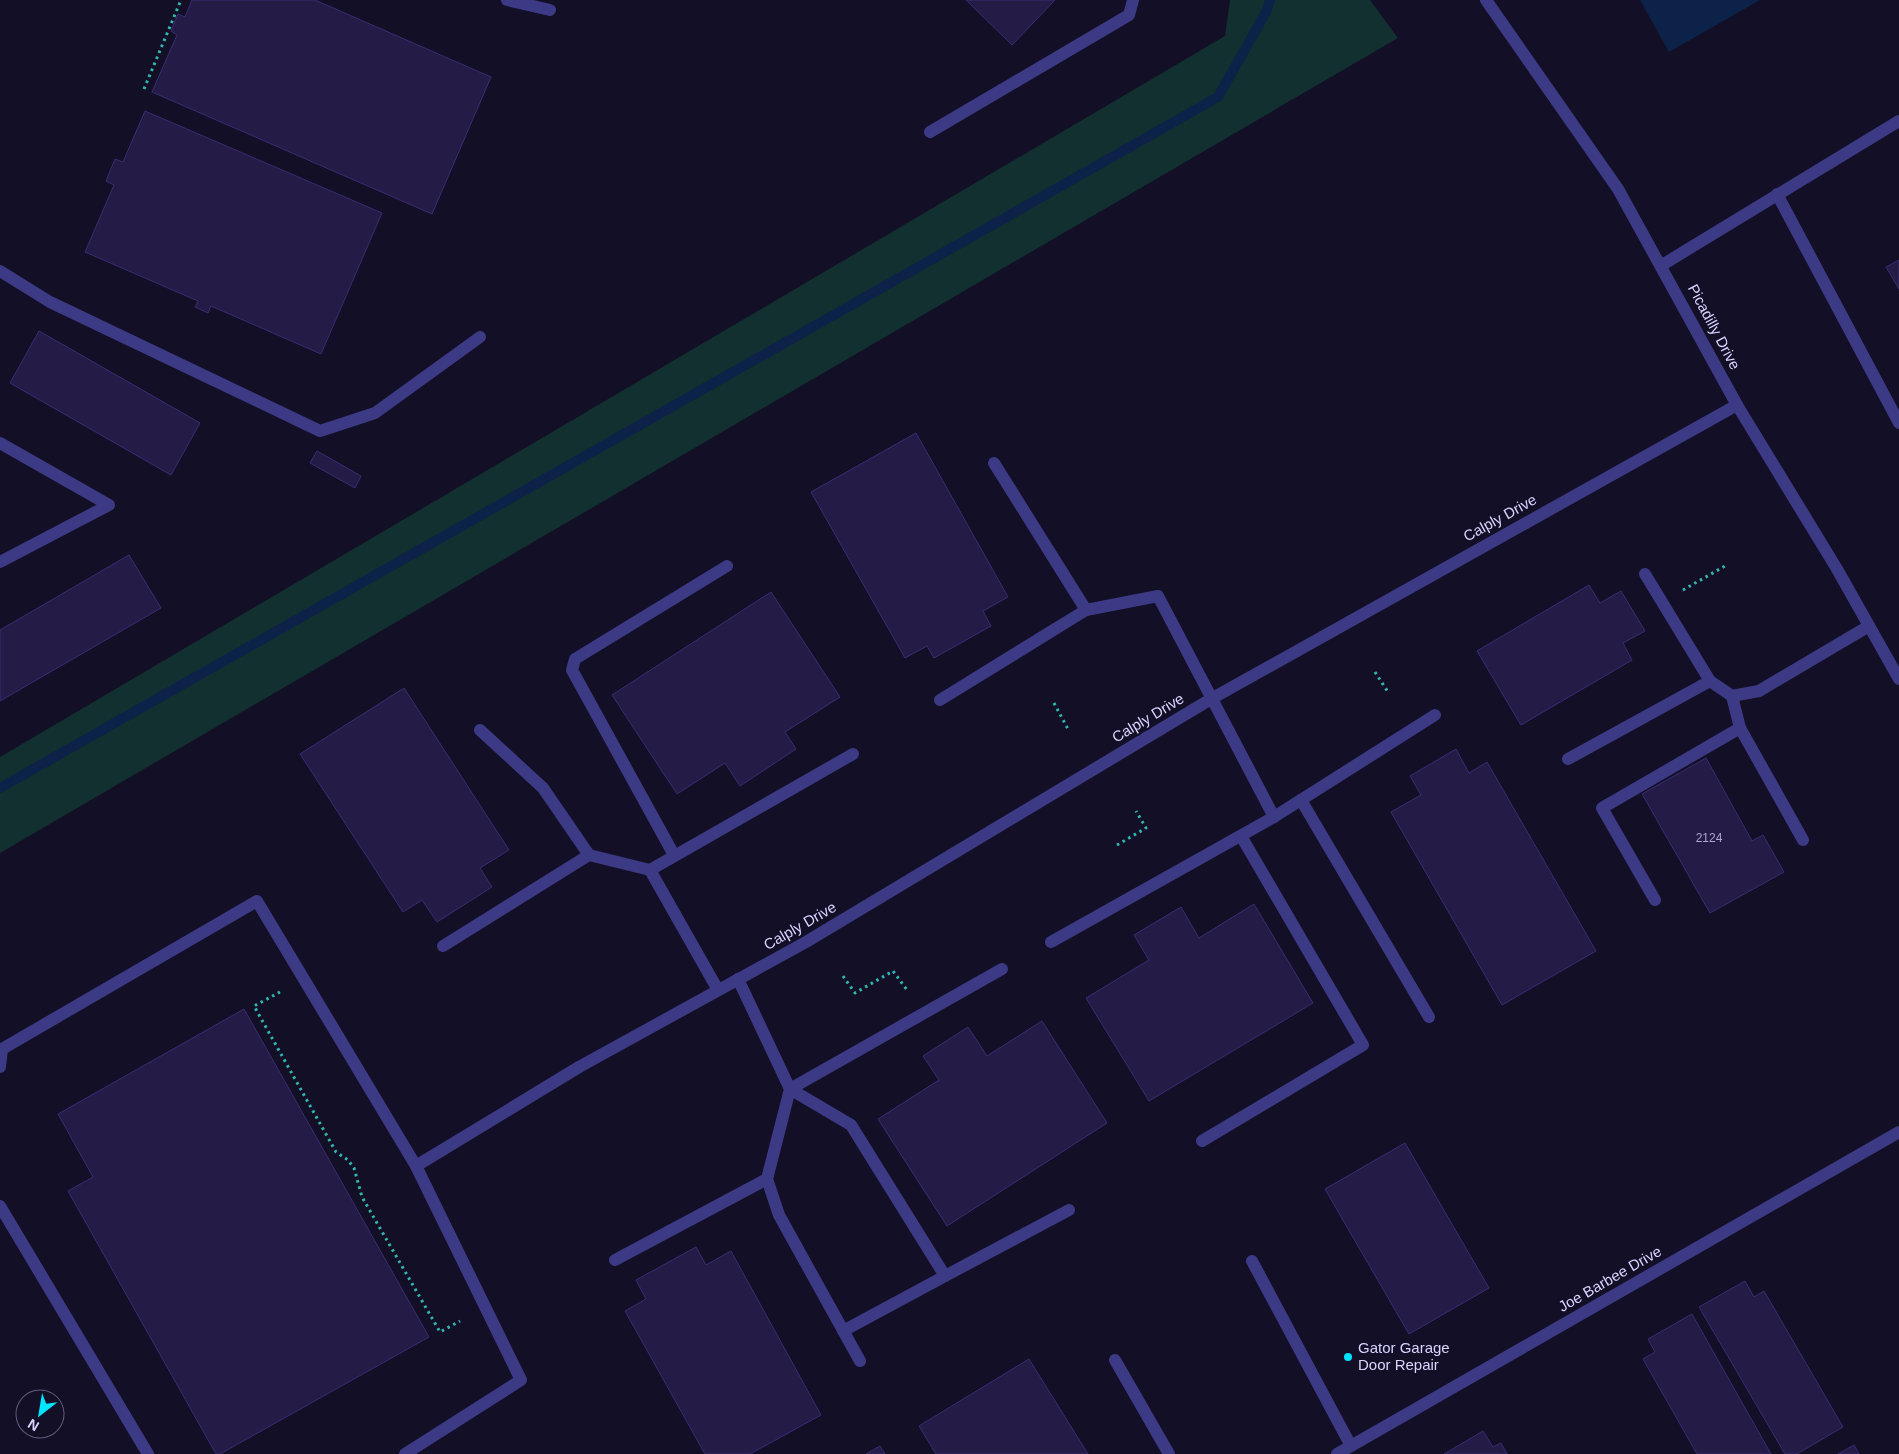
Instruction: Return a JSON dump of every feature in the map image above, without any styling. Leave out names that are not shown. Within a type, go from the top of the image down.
[{"type":"street","points":[[507,0],[550,10]]},
{"type":"street","points":[[930,132],[1129,15],[1133,0]]},
{"type":"street","name":"Picadilly Drive","points":[[1486,0],[1618,189],[1662,265],[1737,405],[1899,679]]},
{"type":"street","points":[[1662,265],[1899,121]]},
{"type":"street","points":[[1777,194],[1899,423]]},
{"type":"street","points":[[0,271],[50,302],[320,431],[375,413],[480,337]]},
{"type":"street","name":"Calply Drive","points":[[416,1166],[579,1066],[806,942],[1211,699],[1737,405]]},
{"type":"street","points":[[0,443],[109,505],[0,562]]},
{"type":"street","points":[[994,463],[1086,610]]},
{"type":"street","points":[[674,855],[572,670],[575,659],[727,566]]},
{"type":"street","points":[[1645,574],[1710,681],[1732,696],[1740,728],[1803,840]]},
{"type":"street","points":[[940,700],[1086,610],[1158,596],[1274,817]]},
{"type":"street","points":[[1732,696],[1759,691],[1869,626]]},
{"type":"street","points":[[1568,758],[1710,681]]},
{"type":"street","points":[[1051,942],[1274,817],[1435,715]]},
{"type":"street","points":[[1654,900],[1602,808],[1740,728]]},
{"type":"street","points":[[480,730],[543,788],[589,855],[650,870],[853,754]]},
{"type":"street","points":[[1301,800],[1429,1017]]},
{"type":"street","points":[[1202,1141],[1363,1045],[1241,836]]},
{"type":"street","points":[[443,946],[589,855]]},
{"type":"street","points":[[650,870],[718,990]]},
{"type":"street","points":[[0,1067],[2,1049],[257,901],[416,1166],[521,1380],[405,1454]]},
{"type":"street","points":[[860,1360],[779,1215],[767,1179],[790,1090],[1002,969]]},
{"type":"street","points":[[738,979],[790,1090],[851,1125],[945,1276]]},
{"type":"street","name":"Joe Barbee Drive","points":[[1337,1454],[1899,1132]]},
{"type":"street","points":[[615,1260],[767,1179]]},
{"type":"street","points":[[0,1206],[148,1454]]},
{"type":"street","points":[[843,1331],[1069,1210]]},
{"type":"street","points":[[1252,1261],[1351,1446]]},
{"type":"street","points":[[1115,1360],[1169,1454]]},
{"type":"path","points":[[144,89],[181,0]]},
{"type":"path","points":[[1684,590],[1725,566]]},
{"type":"path","points":[[1375,672],[1388,692]]},
{"type":"path","points":[[1054,703],[1069,732]]},
{"type":"path","points":[[1117,845],[1146,828],[1136,810]]},
{"type":"path","points":[[843,976],[855,993],[893,971],[907,990]]},
{"type":"path","points":[[280,992],[254,1006],[336,1152],[348,1160],[354,1168],[362,1197],[440,1332],[460,1320]]},
{"type":"green space","points":[[1230,0],[1370,0],[1398,38],[0,853],[0,757],[1225,36]]},
{"type":"water","points":[[1640,0],[1760,0],[1669,52]]},
{"type":"building","points":[[192,0],[315,0],[491,77],[432,214],[152,92],[177,35],[171,31],[178,14],[185,17]]},
{"type":"building","points":[[966,0],[1055,0],[1012,45]]},
{"type":"building","points":[[145,111],[382,213],[321,354],[211,306],[208,313],[195,307],[198,301],[85,252],[114,185],[106,181],[115,159],[123,162]]},
{"type":"building","points":[[1899,260],[1899,289],[1886,267]]},
{"type":"building","points":[[39,331],[200,423],[171,475],[10,383]]},
{"type":"building","points":[[916,433],[1008,597],[983,611],[991,626],[934,658],[927,646],[905,658],[811,492]]},
{"type":"building","points":[[317,451],[361,476],[355,488],[310,463]]},
{"type":"building","points":[[129,555],[161,608],[0,701],[0,630]]},
{"type":"building","points":[[1589,585],[1600,603],[1621,591],[1645,631],[1623,643],[1632,660],[1521,725],[1477,651]]},
{"type":"building","points":[[771,592],[840,697],[785,732],[796,749],[740,786],[725,763],[677,794],[612,695]]},
{"type":"building","points":[[404,688],[509,850],[480,868],[492,887],[437,922],[422,900],[403,912],[300,754]]},
{"type":"building","points":[[1456,749],[1469,773],[1487,762],[1596,951],[1502,1005],[1391,812],[1421,795],[1410,776]]},
{"type":"building","points":[[1706,758],[1752,841],[1763,835],[1784,872],[1710,913],[1642,794]]},
{"type":"building","points":[[1254,904],[1313,1003],[1149,1101],[1086,998],[1149,960],[1134,935],[1181,907],[1199,938]]},
{"type":"building","points":[[244,1009],[429,1337],[220,1454],[216,1454],[68,1191],[93,1177],[58,1114]]},
{"type":"building","points":[[1042,1021],[1107,1123],[947,1226],[878,1119],[939,1080],[923,1056],[968,1027],[987,1056]]},
{"type":"building","points":[[1405,1143],[1489,1288],[1409,1334],[1325,1189]]},
{"type":"building","points":[[696,1247],[706,1265],[731,1251],[821,1415],[750,1454],[705,1454],[625,1311],[646,1299],[636,1280]]},
{"type":"building","points":[[1745,1281],[1754,1297],[1764,1291],[1843,1427],[1797,1454],[1785,1454],[1699,1307]]},
{"type":"building","points":[[1692,1314],[1771,1454],[1697,1454],[1643,1359],[1655,1352],[1648,1339]]},
{"type":"building","points":[[1029,1359],[1088,1454],[936,1454],[919,1426]]},
{"type":"building","points":[[1483,1431],[1493,1447],[1501,1443],[1507,1454],[1444,1454]]},
{"type":"building","points":[[1854,1445],[1859,1454],[1838,1454]]},
{"type":"building","points":[[880,1446],[885,1454],[866,1454]]},
{"type":"waterway","points":[[0,788],[1218,97],[1266,12],[1270,0]]},
{"type":"place","name":"Gator Garage Door Repair","points":[[1348,1357]]}]
